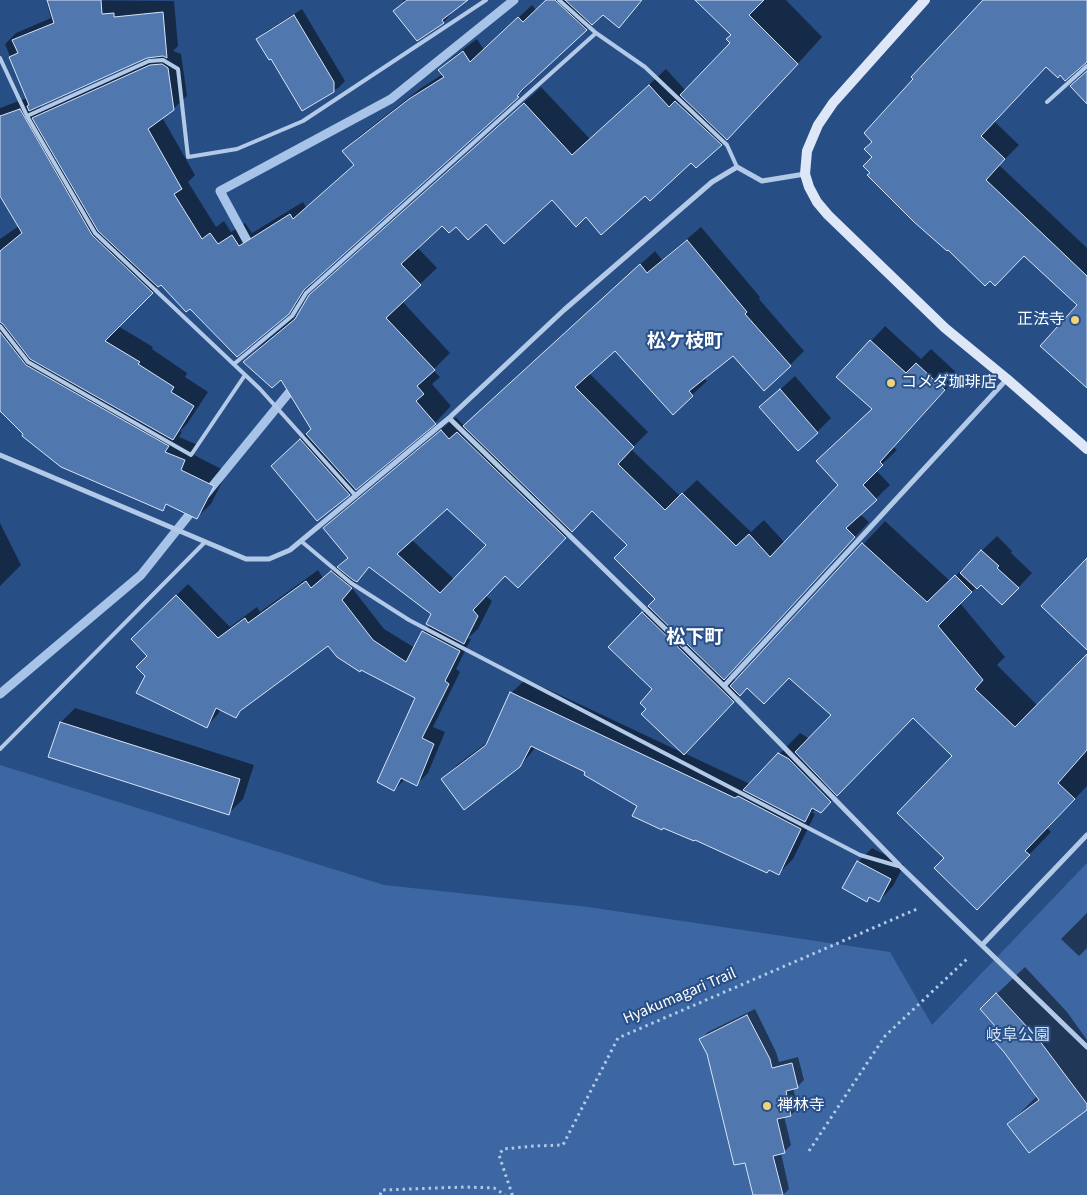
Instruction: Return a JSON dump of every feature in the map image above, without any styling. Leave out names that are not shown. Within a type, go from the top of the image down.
[{"type":"street","points":[[925,0],[833,102],[818,125],[807,151],[805,174],[817,202],[828,215],[945,328],[1087,449]]},
{"type":"street","points":[[0,456],[246,559],[269,559],[290,550],[449,418],[564,310],[712,182],[737,168],[762,181],[805,174]]},
{"type":"street","points":[[724,686],[1007,379]]},
{"type":"street","points":[[449,418],[724,686],[900,866],[1087,1047]]},
{"type":"street","points":[[982,945],[1087,835]]},
{"type":"lane","points":[[27,116],[149,61],[163,60],[178,69],[188,157],[237,149],[303,121],[486,0]]},
{"type":"lane","points":[[559,0],[596,33],[645,67],[721,138],[727,145],[737,168]]},
{"type":"lane","points":[[234,364],[292,316],[306,293],[596,33]]},
{"type":"lane","points":[[0,58],[27,116],[95,233],[260,388],[356,496]]},
{"type":"lane","points":[[1047,102],[1087,66]]},
{"type":"lane","points":[[0,326],[28,362],[191,455],[245,375]]},
{"type":"lane","points":[[301,541],[351,583],[409,620],[860,855],[900,866]]},
{"type":"lane","points":[[0,749],[205,542]]},
{"type":"path","name":"Hyakumagari Trail","points":[[511,1195],[499,1155],[503,1149],[562,1145],[618,1038],[936,901]]},
{"type":"path","points":[[809,1151],[885,1036],[982,945]]},
{"type":"path","points":[[380,1195],[382,1190],[465,1187],[494,1188],[505,1195]]},
{"type":"green space","name":"岐阜公園","points":[[0,765],[384,885],[588,907],[890,952],[932,1025],[1087,863],[1087,1195],[0,1195]]},
{"type":"building","points":[[47,0],[101,0],[102,14],[114,13],[114,17],[163,12],[167,58],[163,56],[147,58],[29,111],[27,106],[29,105],[9,57],[18,53],[12,40],[54,23]]},
{"type":"building","points":[[407,0],[468,0],[442,20],[444,23],[417,41],[393,11]]},
{"type":"building","points":[[546,0],[555,0],[587,30],[522,90],[517,96],[519,97],[304,290],[289,314],[237,357],[190,309],[186,312],[161,285],[158,287],[98,231],[32,118],[150,65],[162,64],[168,68],[174,110],[148,129],[182,189],[174,194],[202,239],[210,233],[218,244],[232,235],[239,246],[290,214],[293,219],[354,165],[342,151],[409,99],[444,77],[438,70],[463,51],[470,62],[518,17],[523,22]]},
{"type":"building","points":[[565,0],[642,0],[619,28],[603,15],[592,25]]},
{"type":"building","points":[[695,0],[764,0],[749,15],[798,64],[727,140],[680,95],[730,43],[726,39],[731,35]]},
{"type":"building","points":[[983,0],[1087,0],[1087,62],[1065,81],[1060,75],[1058,78],[1046,67],[981,136],[1005,159],[986,180],[1087,276],[1087,388],[1040,346],[1077,305],[1024,256],[995,286],[990,281],[985,286],[948,250],[914,222],[867,175],[870,173],[863,166],[872,157],[864,149],[872,142],[864,133],[913,79],[911,77]]},
{"type":"building","points":[[294,15],[334,82],[334,92],[302,111],[271,59],[269,60],[256,39]]},
{"type":"building","points":[[1087,71],[1087,104],[1070,86]]},
{"type":"building","points":[[649,85],[669,107],[675,101],[722,145],[696,168],[691,163],[650,201],[645,196],[601,235],[586,217],[576,227],[552,200],[504,244],[486,224],[468,240],[456,227],[449,233],[442,226],[401,264],[421,285],[386,318],[435,370],[417,386],[424,394],[416,401],[436,424],[356,490],[306,434],[311,429],[281,380],[272,388],[243,362],[295,319],[309,295],[524,103],[572,155]]},
{"type":"building","points":[[20,109],[92,235],[153,293],[105,341],[140,362],[138,364],[174,387],[171,392],[194,406],[173,440],[30,359],[0,322],[0,251],[22,233],[0,196],[0,116]]},
{"type":"building","points":[[687,240],[747,312],[745,314],[791,366],[764,391],[733,356],[689,391],[693,396],[673,415],[615,351],[575,387],[634,447],[618,464],[665,510],[682,493],[736,546],[749,534],[770,557],[838,485],[816,461],[872,409],[836,377],[870,340],[906,373],[916,363],[945,390],[880,462],[883,465],[863,485],[877,500],[846,528],[855,537],[724,680],[648,606],[655,599],[614,558],[627,545],[592,511],[572,532],[463,426],[640,264],[647,273]]},
{"type":"building","points":[[0,332],[26,365],[169,446],[165,452],[185,460],[181,470],[214,486],[197,519],[166,504],[163,511],[61,467],[22,436],[23,434],[0,411]]},
{"type":"building","points":[[780,389],[818,433],[798,451],[759,407]]},
{"type":"building","points":[[441,430],[449,439],[457,432],[566,538],[518,588],[505,576],[473,610],[478,616],[464,644],[426,624],[431,614],[369,567],[357,582],[337,567],[348,558],[323,528]],"holes":[[[447,509],[486,545],[440,593],[397,554]]]},
{"type":"building","points":[[300,439],[350,495],[317,521],[271,466]]},
{"type":"building","points":[[862,543],[927,602],[955,575],[972,592],[938,626],[983,680],[975,689],[1015,727],[1087,654],[1087,750],[1058,783],[1075,799],[1025,851],[1030,855],[977,910],[934,868],[944,858],[897,813],[952,756],[913,718],[837,796],[795,752],[831,715],[789,678],[764,704],[747,688],[740,696],[730,686]]},
{"type":"building","points":[[981,550],[1019,588],[1002,605],[981,585],[977,589],[960,573]]},
{"type":"building","points":[[1087,558],[1087,650],[1041,606]]},
{"type":"building","points":[[331,571],[352,588],[342,600],[373,640],[406,662],[422,631],[460,651],[445,681],[449,684],[422,738],[434,744],[417,786],[401,778],[394,791],[377,782],[415,698],[361,670],[360,672],[337,657],[328,646],[240,711],[236,718],[216,708],[207,728],[136,693],[145,676],[136,667],[147,656],[131,639],[176,595],[218,638],[245,618],[248,623],[306,581],[311,588]]},
{"type":"building","points":[[642,612],[734,702],[684,755],[641,714],[646,709],[640,703],[652,689],[608,647]]},
{"type":"building","points":[[510,692],[735,798],[738,796],[801,829],[779,875],[769,870],[767,873],[695,840],[663,828],[662,830],[632,816],[637,806],[584,775],[585,772],[531,746],[520,767],[464,810],[441,779],[486,745]]},
{"type":"building","points":[[60,722],[240,779],[229,815],[48,757]]},
{"type":"building","points":[[778,753],[789,759],[831,802],[821,813],[812,808],[805,822],[743,790]]},
{"type":"building","points":[[857,861],[891,879],[879,902],[869,897],[867,902],[842,888]]},
{"type":"building","points":[[996,993],[1039,1040],[1087,1104],[1087,1110],[1029,1153],[1007,1124],[1039,1100],[1004,1052],[987,1033],[995,1026],[980,1009]]},
{"type":"building","points":[[747,1015],[770,1059],[772,1068],[792,1063],[798,1088],[786,1091],[791,1116],[777,1119],[785,1153],[773,1156],[783,1195],[753,1195],[745,1163],[734,1165],[707,1054],[699,1039]]},
{"type":"waterway","points":[[252,250],[220,191],[391,99],[514,0]]},
{"type":"waterway","points":[[206,494],[296,384]]},
{"type":"waterway","points":[[0,694],[141,575],[196,506]]},
{"type":"place","name":"正法寺","points":[[1075,320]]},
{"type":"place","name":"コメダ珈琲店","points":[[891,383]]},
{"type":"place","name":"禅林寺","points":[[767,1106]]},
{"type":"district","name":"松ケ枝町","points":[[685,343]]},
{"type":"district","name":"松下町","points":[[695,639]]}]
